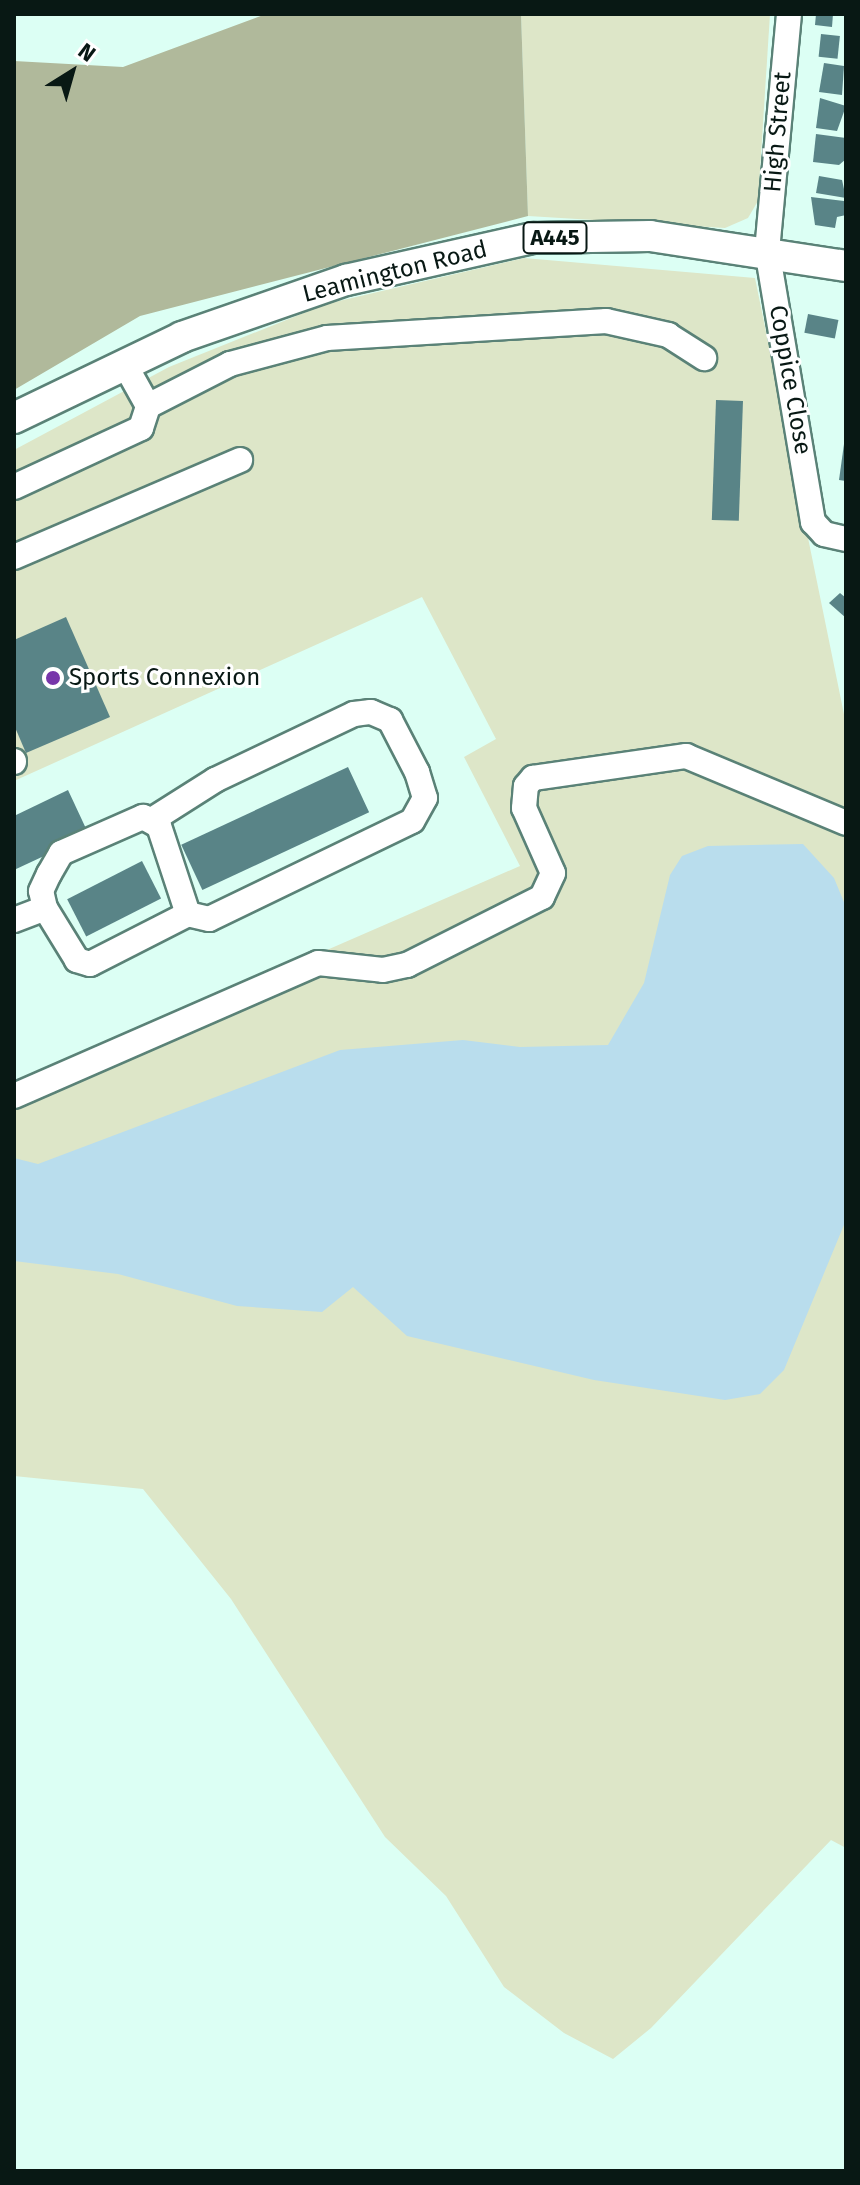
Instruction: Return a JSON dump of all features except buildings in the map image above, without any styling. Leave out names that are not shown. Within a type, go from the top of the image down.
[{"type":"main road","name":"Leamington Road","points":[[14,418],[124,363],[346,280],[533,238],[650,236],[767,250],[846,266]]},
{"type":"street","name":"High Street","points":[[767,250],[789,14]]},
{"type":"street","name":"Coppice Close","points":[[767,250],[817,530],[846,539]]},
{"type":"street","points":[[14,487],[141,428],[148,406],[230,364],[327,338],[606,321],[668,335],[704,358]]},
{"type":"street","points":[[124,363],[148,406]]},
{"type":"street","points":[[14,557],[240,460]]},
{"type":"street","points":[[371,712],[390,720],[417,772],[425,798],[412,821],[209,919],[188,914],[90,964],[67,952],[45,908],[41,891],[61,853],[143,817],[152,820],[215,780],[354,714],[371,712]]},
{"type":"street","points":[[14,1096],[318,963],[383,970],[407,965],[542,897],[553,873],[524,808],[526,786],[533,778],[686,756],[846,823]]},
{"type":"street","points":[[152,820],[188,914]]},
{"type":"street","points":[[14,920],[45,908]]},
{"type":"green space","points":[[266,14],[521,14],[528,216],[140,316],[14,390],[14,61],[123,67]]},
{"type":"green space","points":[[521,14],[770,14],[758,201],[748,218],[725,228],[528,216]]},
{"type":"green space","points":[[524,258],[755,278],[846,724],[846,1848],[831,1840],[651,2028],[613,2059],[564,2033],[504,1987],[446,1896],[385,1837],[231,1599],[143,1489],[14,1476],[14,1086],[520,866],[464,757],[496,739],[422,597],[14,781],[14,450],[169,367],[326,304]]},
{"type":"water","points":[[803,844],[834,878],[846,907],[846,1220],[784,1370],[760,1394],[725,1400],[594,1380],[407,1336],[353,1287],[322,1312],[237,1306],[118,1274],[14,1261],[14,1158],[38,1164],[340,1050],[463,1040],[520,1047],[608,1045],[644,983],[670,875],[682,856],[708,846]]},
{"type":"place","name":"Sports Connexion","points":[[53,678]]}]
